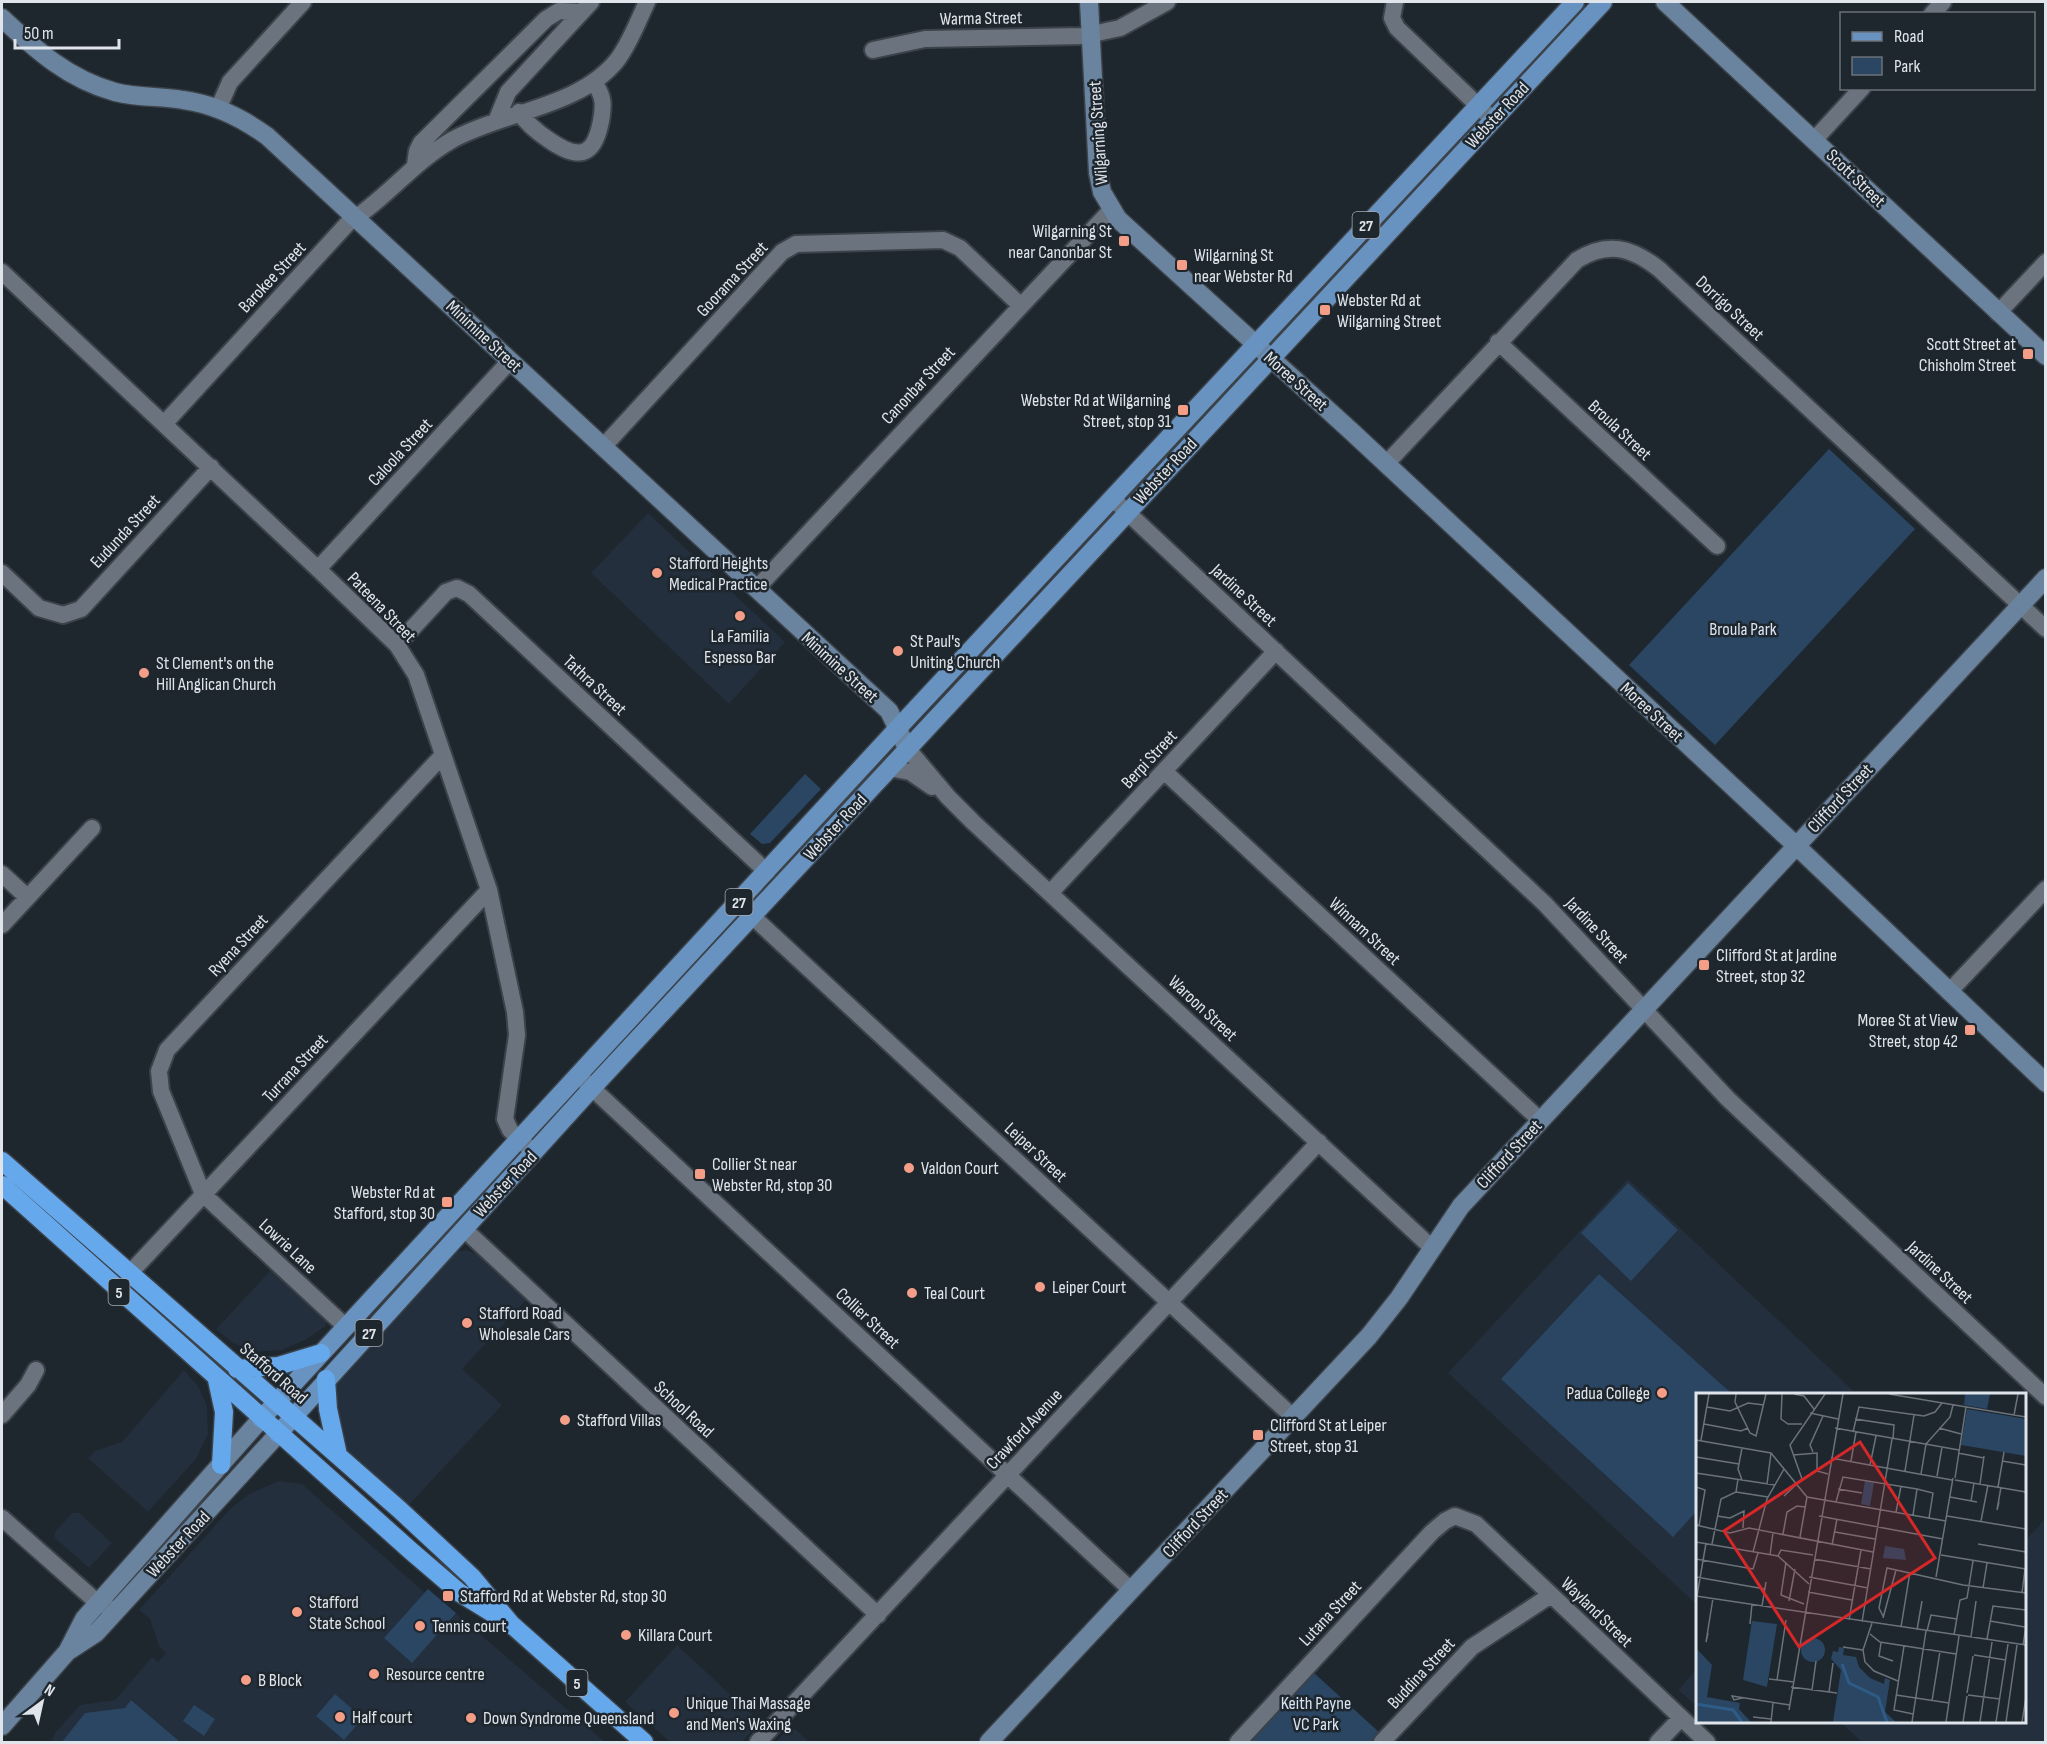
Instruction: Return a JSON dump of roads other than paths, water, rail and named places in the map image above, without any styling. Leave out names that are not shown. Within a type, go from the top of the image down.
[{"type":"highway","name":"Stafford Road","points":[[2,1161],[338,1455],[472,1577],[511,1624],[644,1743]]},
{"type":"highway","name":"Stafford Road","points":[[2,1185],[217,1380],[460,1593],[511,1624]]},
{"type":"highway","points":[[237,1369],[278,1366],[321,1353]]},
{"type":"highway","points":[[326,1379],[327,1410],[338,1455]]},
{"type":"highway","points":[[217,1380],[224,1422],[221,1465]]},
{"type":"main road","name":"Webster Road","points":[[261,1419],[898,728],[1575,2]]},
{"type":"main road","name":"Webster Road","points":[[278,1434],[592,1088],[1603,2]]},
{"type":"street","points":[[218,109],[234,76],[303,2]]},
{"type":"street","name":"Barokee Street","points":[[164,424],[348,223],[357,218],[415,165],[452,140],[497,119],[575,93],[594,82],[625,48],[647,2]]},
{"type":"street","name":"Wilgarning Street","points":[[1089,2],[1098,173],[1102,192],[1111,210],[1176,274],[1255,345]]},
{"type":"street","name":"Warma Street","points":[[873,50],[925,39],[1083,36],[1128,24],[1167,2]]},
{"type":"street","points":[[1395,2],[1392,18],[1397,28],[1492,119]]},
{"type":"street","name":"Scott Street","points":[[1665,2],[2046,356]]},
{"type":"street","name":"Barokee Street","points":[[497,119],[508,92],[586,7]]},
{"type":"street","name":"Barokee Street","points":[[415,165],[421,143],[550,15],[559,11],[586,7]]},
{"type":"street","name":"Minimine Street","points":[[2,18],[47,59],[82,80],[128,95],[185,100],[218,109],[267,135],[889,711],[907,748]]},
{"type":"street","points":[[519,111],[530,126],[563,150],[574,153],[584,152],[592,146],[597,137],[603,108],[603,97],[594,82]]},
{"type":"street","points":[[1815,139],[1860,90]]},
{"type":"street","name":"Canonbar Street","points":[[756,589],[1111,210]]},
{"type":"street","name":"Goorama Street","points":[[603,447],[782,252],[796,244],[944,240],[960,248],[1020,305]]},
{"type":"street","name":"Dorrigo Street","points":[[1386,464],[1577,260],[1604,248],[1632,251],[1659,268],[2046,629]]},
{"type":"street","points":[[1998,312],[2046,262]]},
{"type":"street","name":"Pateena Street","points":[[2,272],[318,569],[396,645],[416,675],[489,890],[515,1012],[517,1035],[505,1112],[507,1126],[534,1153]]},
{"type":"street","name":"Broula Street","points":[[1498,342],[1717,546]]},
{"type":"street","name":"Moree Street","points":[[1255,345],[1796,846],[2046,1083]]},
{"type":"street","name":"Caloola Street","points":[[318,569],[510,361]]},
{"type":"street","name":"Eudunda Street","points":[[2,573],[39,608],[63,615],[81,609],[211,466]]},
{"type":"street","name":"Jardine Street","points":[[1112,498],[1545,903],[1752,1123],[2046,1397]]},
{"type":"street","name":"Clifford Street","points":[[989,1743],[1387,1315],[1461,1206],[2046,578]]},
{"type":"street","name":"Tathra Street","points":[[396,645],[446,592],[457,588],[469,594],[767,872]]},
{"type":"street","name":"Berpi Street","points":[[1050,893],[1276,651]]},
{"type":"street","name":"Waroon Street","points":[[907,748],[948,797],[1431,1247]]},
{"type":"street","name":"Ryena Street","points":[[203,1194],[161,1091],[159,1071],[167,1050],[443,755]]},
{"type":"street","name":"Waroon Street","points":[[889,768],[910,772],[948,797]]},
{"type":"street","name":"Winnam Street","points":[[1164,771],[1540,1120]]},
{"type":"street","points":[[2,925],[92,828]]},
{"type":"street","points":[[2,874],[27,897]]},
{"type":"street","points":[[1949,992],[2046,889]]},
{"type":"street","name":"Turrana Street","points":[[129,1274],[489,890]]},
{"type":"street","name":"Leiper Street","points":[[752,916],[1293,1417]]},
{"type":"street","name":"Collier Street","points":[[578,1075],[1131,1590]]},
{"type":"street","name":"Crawford Avenue","points":[[758,1743],[1319,1142]]},
{"type":"street","name":"Lowrie Lane","points":[[203,1194],[346,1327]]},
{"type":"street","name":"School Road","points":[[464,1229],[878,1616]]},
{"type":"street","points":[[2,1415],[28,1384],[36,1370]]},
{"type":"street","name":"Webster Road","points":[[68,1652],[84,1619],[261,1419]]},
{"type":"street","name":"Webster Road","points":[[2,1726],[68,1652],[96,1633],[117,1611],[278,1434]]},
{"type":"street","name":"Wayland Street","points":[[1455,1516],[1476,1524],[1707,1743]]},
{"type":"street","name":"Lutana Street","points":[[1238,1743],[1432,1532],[1455,1516]]},
{"type":"street","points":[[2,1518],[98,1603],[117,1611]]},
{"type":"street","name":"Buddina Street","points":[[1382,1743],[1462,1656],[1551,1595]]},
{"type":"street","points":[[1658,1743],[1681,1718]]},
{"type":"place","name":"Wilgarning St near Canonbar St","points":[[1124,241]]},
{"type":"place","name":"Wilgarning St near Webster Rd","points":[[1182,265]]},
{"type":"place","name":"Webster Rd at Wilgarning Street","points":[[1325,310]]},
{"type":"place","name":"Scott Street at Chisholm Street","points":[[2028,354]]},
{"type":"place","name":"Webster Rd at Wilgarning Street, stop 31","points":[[1183,410]]},
{"type":"place","name":"Stafford Heights Medical Practice","points":[[657,573]]},
{"type":"place","name":"La Familia Espesso Bar","points":[[740,616]]},
{"type":"place","name":"St Paul's Uniting Church","points":[[898,651]]},
{"type":"place","name":"St Clement's on the Hill Anglican Church","points":[[144,673]]},
{"type":"place","name":"Clifford St at Jardine Street, stop 32","points":[[1704,965]]},
{"type":"place","name":"Moree St at View Street, stop 42","points":[[1970,1030]]},
{"type":"place","name":"Valdon Court","points":[[909,1168]]},
{"type":"place","name":"Collier St near Webster Rd, stop 30","points":[[700,1174]]},
{"type":"place","name":"Webster Rd at Stafford, stop 30","points":[[447,1202]]},
{"type":"place","name":"Leiper Court","points":[[1040,1287]]},
{"type":"place","name":"Teal Court","points":[[912,1293]]},
{"type":"place","name":"Stafford Road Wholesale Cars","points":[[467,1323]]},
{"type":"place","name":"Padua College","points":[[1662,1393]]},
{"type":"place","name":"Stafford Villas","points":[[565,1420]]},
{"type":"place","name":"Clifford St at Leiper Street, stop 31","points":[[1258,1435]]},
{"type":"place","name":"Stafford Rd at Webster Rd, stop 30","points":[[448,1596]]},
{"type":"place","name":"Stafford State School","points":[[297,1612]]},
{"type":"place","name":"Tennis court","points":[[420,1626]]},
{"type":"place","name":"Killara Court","points":[[626,1635]]},
{"type":"place","name":"Resource centre","points":[[374,1674]]},
{"type":"place","name":"B Block","points":[[246,1680]]},
{"type":"place","name":"Unique Thai Massage and Men's Waxing","points":[[674,1713]]},
{"type":"place","name":"Half court","points":[[340,1717]]},
{"type":"place","name":"Down Syndrome Queensland","points":[[471,1718]]},
{"type":"park label","name":"Broula Park","points":[[1743,629]]},
{"type":"park label","name":"Keith Payne VC Park","points":[[1316,1713]]}]
